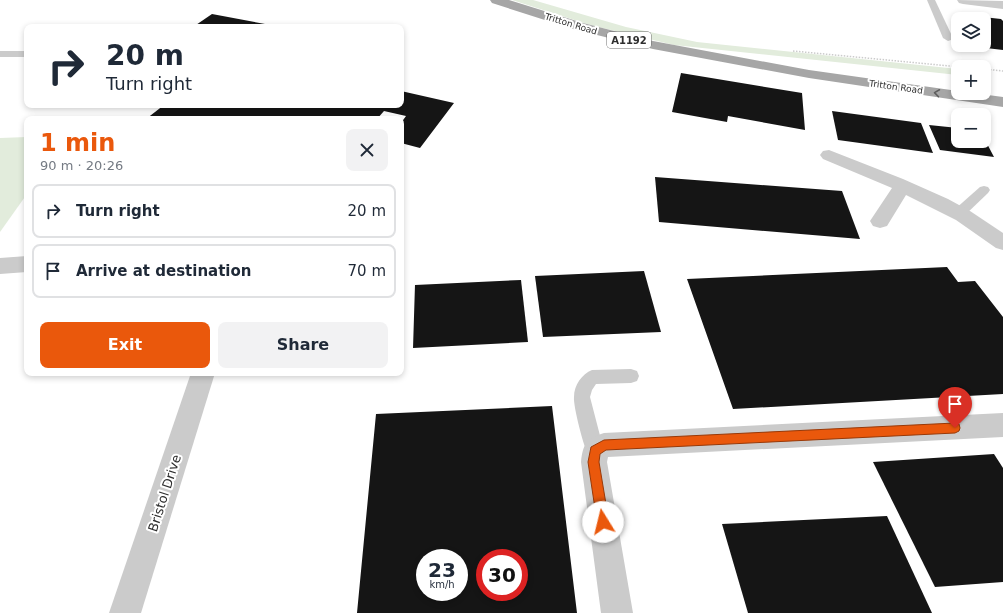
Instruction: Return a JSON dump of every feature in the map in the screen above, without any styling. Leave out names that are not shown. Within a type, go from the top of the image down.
[{"type":"main road","name":"Tritton Road","points":[[496,0],[606,34],[653,45],[817,75],[1003,102]]},
{"type":"main road","name":"Tritton Road","points":[[765,66],[810,67],[951,81]]},
{"type":"street","points":[[963,0],[1003,5]]},
{"type":"street","points":[[829,155],[959,213],[1003,243]]},
{"type":"street","points":[[880,221],[902,187]]},
{"type":"street","points":[[0,266],[24,264]]},
{"type":"street","name":"Bristol Drive","points":[[125,613],[202,376]]},
{"type":"street","points":[[617,613],[594,462],[595,451],[604,445],[1003,425]]},
{"type":"lane","points":[[931,0],[948,38]]},
{"type":"lane","points":[[0,54],[24,54]]},
{"type":"lane","points":[[959,213],[984,190]]},
{"type":"lane","points":[[595,451],[582,397],[584,387],[592,377],[631,376]]},
{"type":"path","points":[[789,50],[951,66]]},
{"type":"path","points":[[991,70],[1003,71]]},
{"type":"green space","points":[[512,0],[533,0],[626,27],[697,42],[951,68],[951,74],[674,45],[590,25]]},
{"type":"green space","points":[[24,137],[24,198],[0,232],[0,138]]},
{"type":"building","points":[[212,14],[265,24],[197,24]]},
{"type":"building","points":[[991,18],[1001,19],[1003,21],[1003,50],[991,49]]},
{"type":"building","points":[[681,73],[802,93],[805,130],[728,116],[727,122],[672,112]]},
{"type":"building","points":[[404,92],[454,103],[420,148],[404,144],[404,119],[406,116],[384,111],[380,116],[150,116],[160,108],[404,108]]},
{"type":"building","points":[[832,111],[921,123],[933,153],[838,140]]},
{"type":"building","points":[[929,125],[951,127],[951,148],[989,148],[994,157],[940,150]]},
{"type":"building","points":[[655,177],[842,191],[860,239],[659,222]]},
{"type":"building","points":[[947,267],[958,282],[975,281],[1003,317],[1003,394],[733,409],[687,279]]},
{"type":"building","points":[[644,271],[661,332],[543,337],[535,276]]},
{"type":"building","points":[[521,280],[528,342],[413,348],[415,285]]},
{"type":"building","points":[[552,406],[577,613],[357,613],[376,414]]},
{"type":"building","points":[[994,454],[1003,468],[1003,582],[935,587],[873,462]]},
{"type":"building","points":[[887,516],[932,613],[748,613],[722,524]]},
{"type":"route","points":[[603,522],[594,462],[595,451],[604,445],[955,428]]}]
